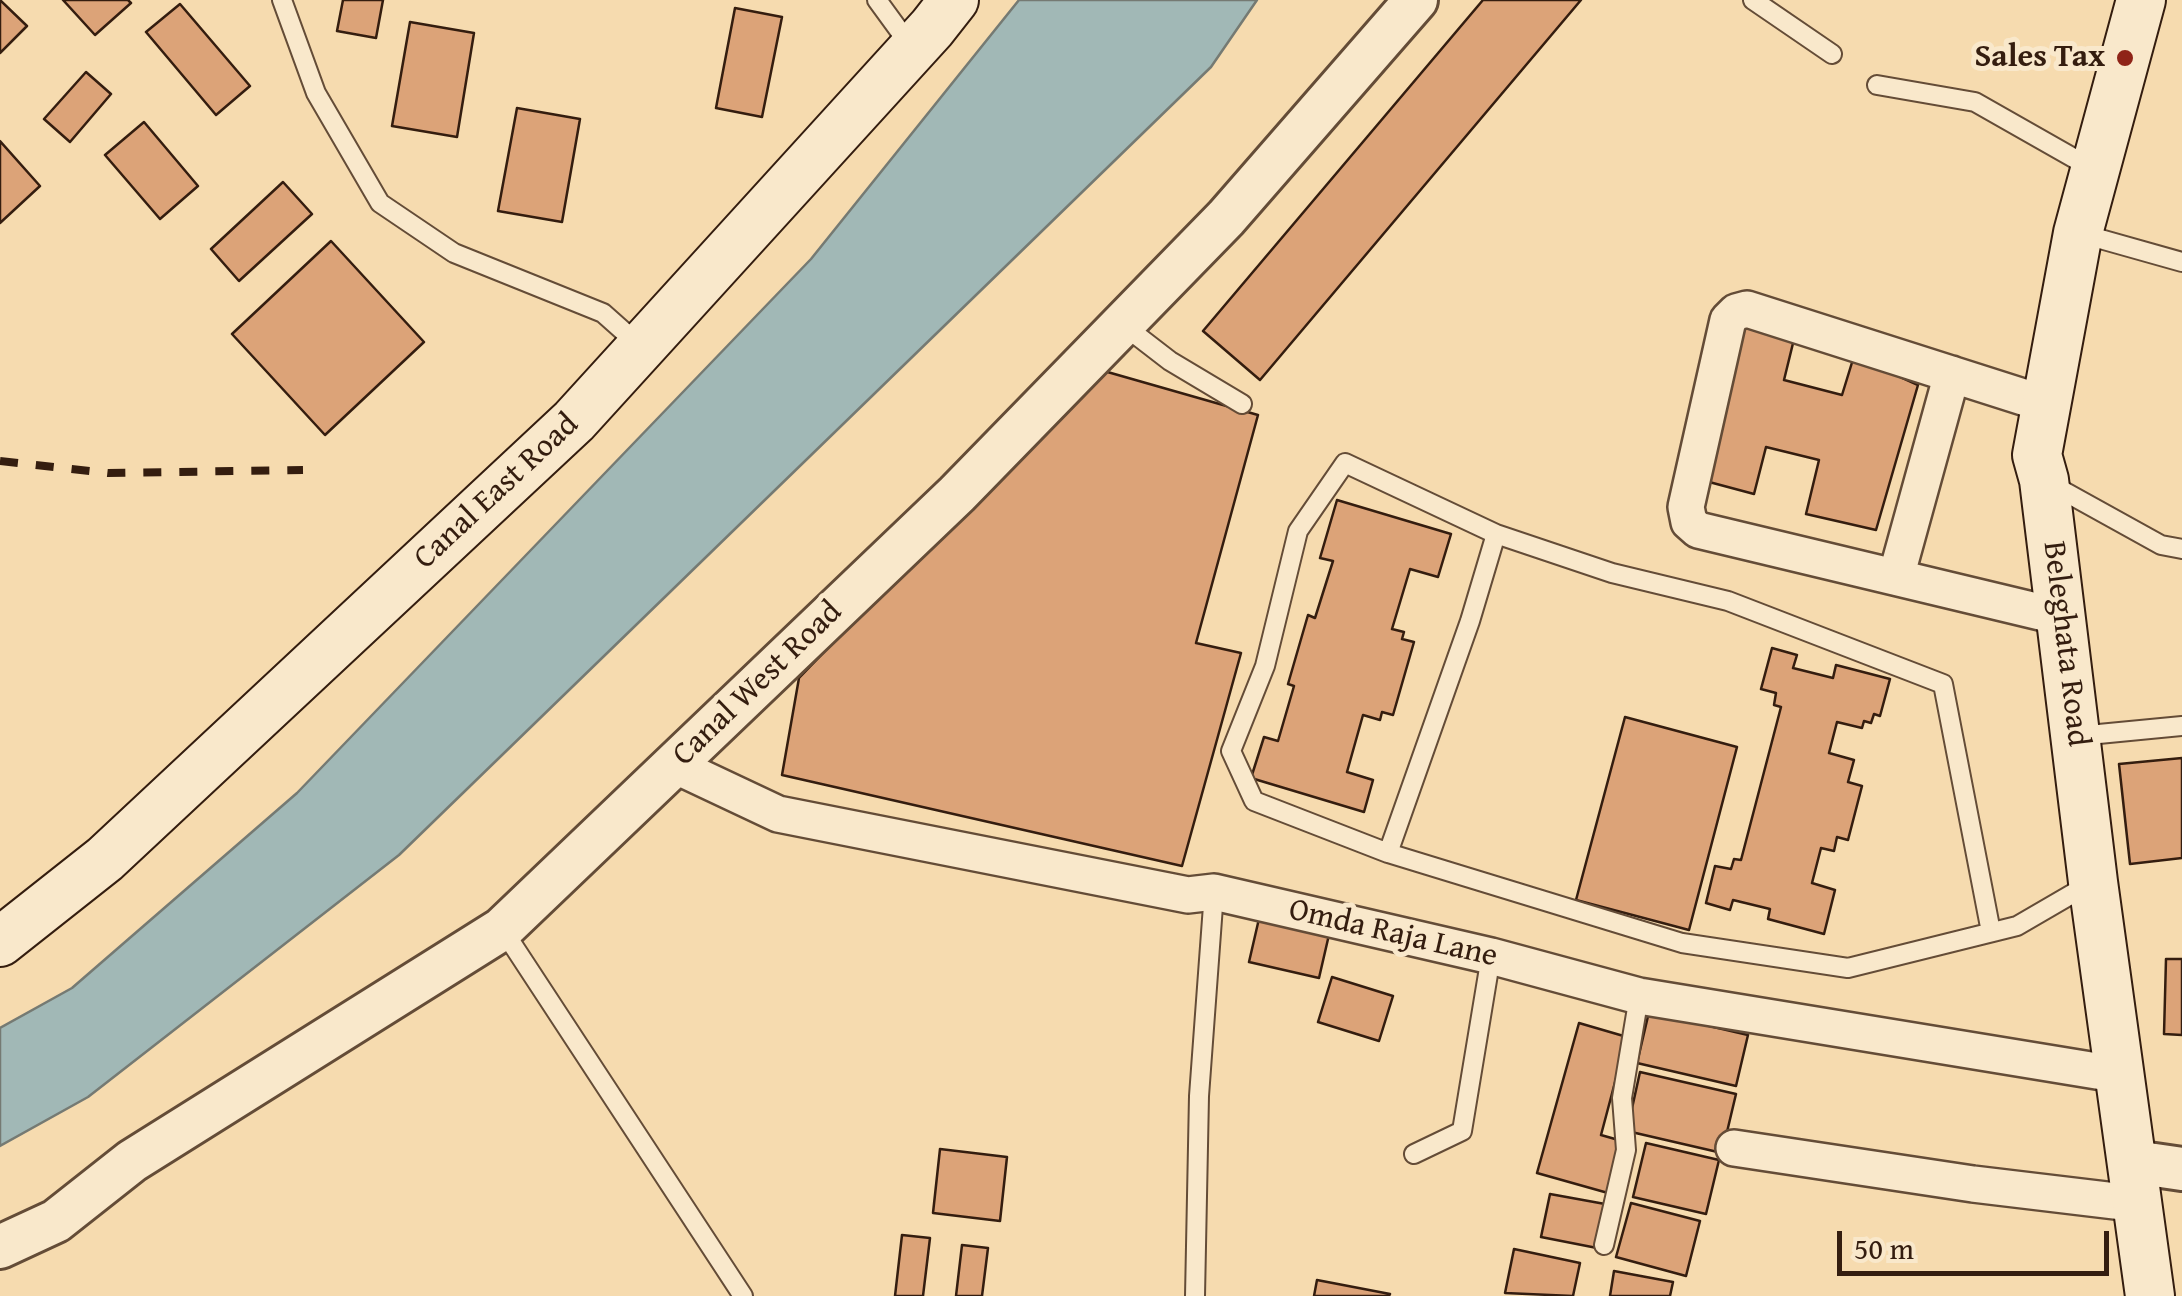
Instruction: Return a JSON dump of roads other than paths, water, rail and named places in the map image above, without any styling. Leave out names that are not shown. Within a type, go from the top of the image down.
[{"type":"main road","name":"Canal East Road","points":[[0,942],[105,859],[574,421],[954,0]]},
{"type":"main road","name":"Beleghata Road","points":[[2140,0],[2078,232],[2037,455],[2044,480],[2093,882],[2150,1296]]},
{"type":"street","name":"Canal West Road","points":[[0,1247],[56,1222],[132,1162],[502,929],[957,494],[1226,218],[1416,0]]},
{"type":"street","points":[[2045,404],[1747,310],[1736,312],[1728,320],[1686,507],[1688,522],[1698,530],[2062,616]]},
{"type":"street","points":[[1896,577],[1952,374]]},
{"type":"street","name":"Omda Raja Lane","points":[[674,764],[778,814],[1188,895],[1214,892],[1491,956],[1639,996],[2121,1074]]},
{"type":"street","points":[[1734,1148],[1973,1184],[2137,1183],[2182,1170]]},
{"type":"lane","points":[[282,0],[316,93],[380,203],[454,252],[603,312],[642,347]]},
{"type":"lane","points":[[877,0],[913,49]]},
{"type":"lane","points":[[1753,0],[1832,54]]},
{"type":"lane","points":[[1878,85],[1975,102],[2095,170]]},
{"type":"lane","points":[[2078,232],[2182,262]]},
{"type":"lane","points":[[1122,324],[1170,361],[1242,404]]},
{"type":"lane","points":[[1991,932],[1943,684],[1728,601],[1612,573],[1496,534],[1346,463],[1298,531],[1265,666],[1231,751],[1254,800],[1388,853],[1682,942],[1848,968],[2017,926],[2093,882]]},
{"type":"lane","points":[[2044,480],[2161,545],[2182,549]]},
{"type":"lane","points":[[1388,853],[1470,622],[1496,534]]},
{"type":"lane","points":[[2077,736],[2182,726]]},
{"type":"lane","points":[[1195,1296],[1199,1096],[1214,892]]},
{"type":"lane","points":[[502,929],[743,1296]]},
{"type":"lane","points":[[1414,1154],[1462,1131],[1491,956]]},
{"type":"lane","points":[[1604,1245],[1626,1150],[1622,1098],[1639,996]]},
{"type":"water","points":[[1019,0],[1257,0],[1211,67],[399,855],[88,1097],[0,1146],[0,1028],[72,988],[297,793],[811,259]]},
{"type":"railway","points":[[0,461],[108,473],[303,470]]},
{"type":"place","name":"Sales Tax","points":[[2125,58]]}]
